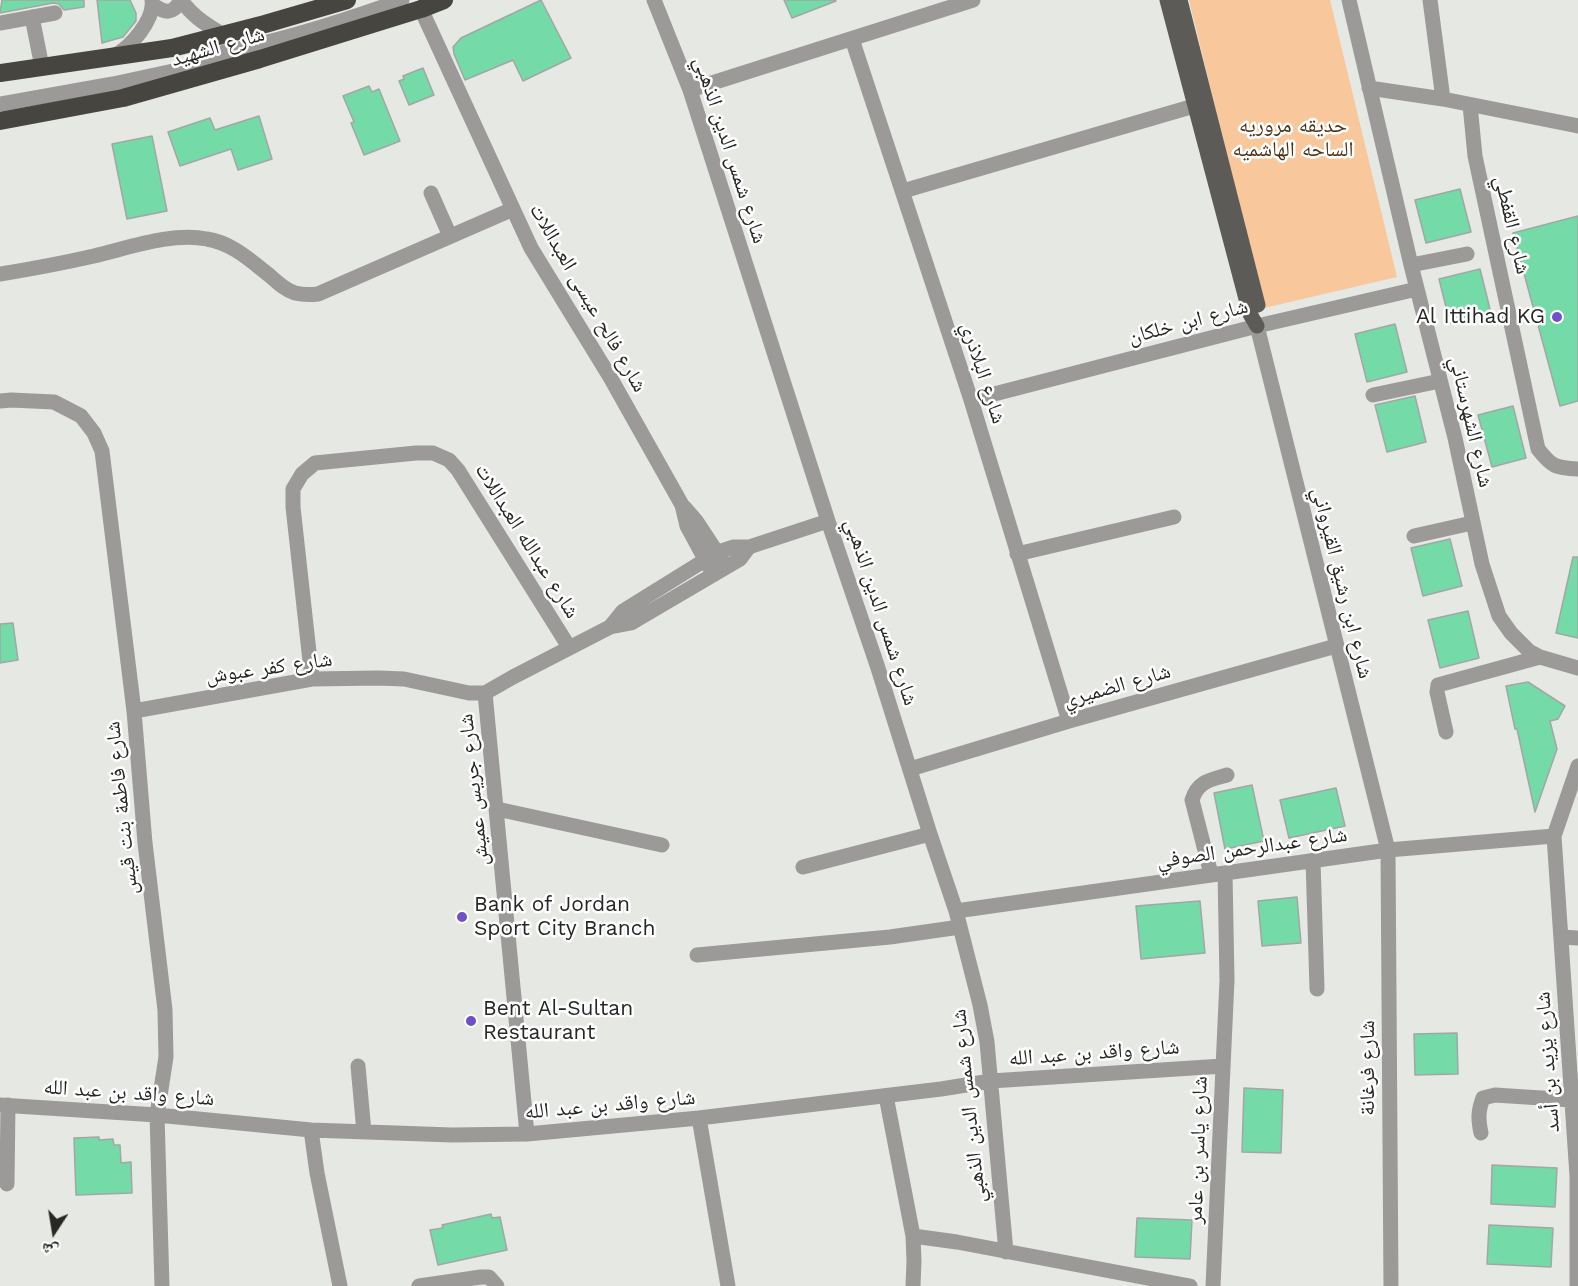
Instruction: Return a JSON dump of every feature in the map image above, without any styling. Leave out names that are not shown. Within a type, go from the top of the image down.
[{"type":"highway","name":"شارع الشهيد","points":[[0,73],[172,48],[348,0]]},
{"type":"highway","name":"شارع الشهيد","points":[[0,120],[123,98],[260,60],[422,5],[444,0]]},
{"type":"main road","name":"شارع ابن رشيق القيرواني","points":[[1167,0],[1250,314],[1257,326]]},
{"type":"main road","name":"شارع ابن رشيق القيرواني","points":[[1180,0],[1259,307],[1257,326]]},
{"type":"street","points":[[152,2],[160,9],[170,11],[175,9],[181,0],[190,13],[223,35]]},
{"type":"street","points":[[0,97],[258,45],[341,21],[402,0]]},
{"type":"street","name":"شارع شمس الدين الذهبي","points":[[654,0],[690,90],[956,911],[987,1042],[1006,1252]]},
{"type":"street","points":[[690,90],[973,0]]},
{"type":"street","name":"شارع الشهرستاني","points":[[1349,0],[1417,290],[1455,438],[1472,523],[1482,564],[1499,616],[1511,633],[1529,651],[1540,657],[1578,669]]},
{"type":"street","points":[[1430,0],[1443,99]]},
{"type":"street","points":[[105,58],[117,54],[129,45],[149,18],[152,2]]},
{"type":"street","points":[[0,104],[113,84],[230,59],[422,5]]},
{"type":"street","name":"شارع فالح عيسى العبداللات","points":[[422,5],[531,248],[610,377],[682,505],[697,522],[720,571]]},
{"type":"street","points":[[0,23],[55,13]]},
{"type":"street","points":[[32,17],[42,67]]},
{"type":"street","name":"شارع البلاذري","points":[[852,39],[971,400],[1069,721]]},
{"type":"street","points":[[1369,88],[1443,99],[1578,126]]},
{"type":"street","name":"شارع القفطي","points":[[1470,105],[1474,156],[1539,449],[1552,465],[1578,469]]},
{"type":"street","points":[[903,191],[1194,106]]},
{"type":"street","points":[[431,193],[450,236]]},
{"type":"street","points":[[0,274],[174,237],[191,237],[225,244],[240,252],[287,290],[297,294],[318,294],[513,209]]},
{"type":"street","points":[[1411,265],[1467,254]]},
{"type":"street","name":"شارع ابن خلكان","points":[[971,400],[1257,326],[1417,290]]},
{"type":"street","name":"شارع ابن رشيق القيرواني","points":[[1257,326],[1388,850]]},
{"type":"street","points":[[1373,395],[1440,381]]},
{"type":"street","name":"شارع فاطمة بنت قيس","points":[[0,401],[54,402],[81,416],[94,433],[102,451],[134,711],[145,843],[165,1010],[166,1058],[157,1115],[162,1286]]},
{"type":"street","name":"شارع عبدالله العبداللات","points":[[312,679],[293,498],[294,489],[302,474],[315,463],[416,453],[433,453],[449,460],[458,470],[569,647]]},
{"type":"street","points":[[1017,554],[1174,517]]},
{"type":"street","points":[[610,627],[623,611],[711,556],[734,546],[749,548],[828,521]]},
{"type":"street","points":[[1414,536],[1472,523]]},
{"type":"street","points":[[485,693],[513,676],[610,627],[631,623],[740,559],[749,548]]},
{"type":"street","name":"شارع الضميري","points":[[910,768],[1336,646]]},
{"type":"street","points":[[1446,732],[1437,692],[1438,685],[1540,657]]},
{"type":"street","name":"شارع كفر عبوش","points":[[134,711],[312,679],[404,679],[469,693],[485,693]]},
{"type":"street","name":"شارع جريس عميش","points":[[485,693],[527,1134]]},
{"type":"street","points":[[1554,836],[1578,766]]},
{"type":"street","name":"شارع ياسر بن عامر","points":[[1213,1286],[1227,980],[1218,873],[1192,800],[1199,786],[1227,775]]},
{"type":"street","points":[[497,809],[662,845]]},
{"type":"street","points":[[803,867],[930,834]]},
{"type":"street","name":"شارع عبدالرحمن الصوفي","points":[[956,911],[1388,850],[1554,836]]},
{"type":"street","name":"شارع يزيد بن أسد","points":[[1554,836],[1577,1176],[1577,1286]]},
{"type":"street","name":"شارع فرغانة","points":[[1388,850],[1391,1286]]},
{"type":"street","points":[[1313,860],[1317,989]]},
{"type":"street","points":[[697,954],[890,937],[960,927]]},
{"type":"street","points":[[1561,937],[1578,938]]},
{"type":"street","points":[[358,1066],[364,1132]]},
{"type":"street","name":"شارع واقد بن عبد الله","points":[[4,1105],[157,1115],[311,1130],[452,1135],[527,1134],[699,1118],[991,1081],[1222,1066]]},
{"type":"street","points":[[1481,1132],[1478,1117],[1483,1098],[1495,1095],[1572,1101]]},
{"type":"street","points":[[886,1096],[913,1236],[913,1286]]},
{"type":"street","points":[[4,1105],[7,1184]]},
{"type":"street","points":[[699,1118],[728,1286]]},
{"type":"street","points":[[311,1130],[317,1173],[340,1286]]},
{"type":"street","points":[[913,1236],[957,1242],[1190,1286]]},
{"type":"street","points":[[419,1286],[481,1277],[489,1278],[497,1286]]},
{"type":"green space","name":"حديقه مروريه الساحه الهاشميه","points":[[1189,0],[1330,0],[1397,277],[1264,308]]},
{"type":"building","points":[[2,0],[84,0],[84,7],[64,10],[59,4],[53,3],[0,13]]},
{"type":"building","points":[[97,0],[130,0],[136,13],[136,21],[123,37],[102,43]]},
{"type":"building","points":[[541,0],[571,58],[523,81],[513,60],[465,80],[453,47],[461,38]]},
{"type":"building","points":[[784,0],[835,0],[836,1],[792,18]]},
{"type":"building","points":[[423,68],[434,95],[409,105],[399,81],[404,79],[403,76]]},
{"type":"building","points":[[369,86],[372,92],[379,89],[400,141],[364,155],[343,96]]},
{"type":"building","points":[[259,116],[272,159],[238,170],[231,149],[180,166],[168,132],[210,118],[215,130]]},
{"type":"building","points":[[152,136],[167,211],[127,219],[112,144]]},
{"type":"building","points":[[1460,189],[1471,232],[1426,243],[1415,200]]},
{"type":"building","name":"Al Ittihad KG","points":[[1578,216],[1578,401],[1560,406],[1513,233]]},
{"type":"building","points":[[1480,269],[1491,313],[1450,323],[1439,279]]},
{"type":"building","points":[[1395,324],[1407,372],[1367,382],[1355,334]]},
{"type":"building","points":[[1415,396],[1426,442],[1387,452],[1375,405]]},
{"type":"building","points":[[1513,406],[1526,458],[1492,467],[1478,415]]},
{"type":"building","points":[[1450,539],[1462,586],[1423,596],[1411,548]]},
{"type":"building","points":[[1573,557],[1578,557],[1578,638],[1556,633]]},
{"type":"building","points":[[1468,611],[1479,658],[1440,668],[1428,620]]},
{"type":"building","points":[[13,623],[18,660],[0,663],[0,624]]},
{"type":"building","points":[[1528,682],[1565,706],[1558,719],[1550,721],[1557,749],[1535,812],[1506,686]]},
{"type":"building","points":[[1252,785],[1264,841],[1225,849],[1214,793]]},
{"type":"building","points":[[1336,788],[1345,826],[1289,838],[1280,800]]},
{"type":"building","points":[[1297,897],[1301,943],[1262,946],[1258,901]]},
{"type":"building","points":[[1200,901],[1205,953],[1141,959],[1136,906]]},
{"type":"building","points":[[1457,1033],[1458,1074],[1415,1075],[1414,1034]]},
{"type":"building","points":[[1244,1088],[1283,1090],[1281,1153],[1242,1152]]},
{"type":"building","points":[[99,1137],[99,1140],[113,1139],[114,1145],[120,1145],[121,1163],[131,1162],[132,1193],[76,1195],[74,1138]]},
{"type":"building","points":[[1492,1165],[1557,1168],[1555,1207],[1491,1204]]},
{"type":"building","points":[[491,1214],[492,1218],[500,1217],[507,1250],[438,1265],[430,1230]]},
{"type":"building","points":[[1137,1218],[1192,1220],[1190,1259],[1135,1257]]},
{"type":"building","points":[[1489,1225],[1553,1228],[1551,1267],[1487,1264]]},
{"type":"place","name":"Al Ittihad KG","points":[[1557,317]]},
{"type":"place","name":"Bank of Jordan Sport City Branch","points":[[462,917]]},
{"type":"place","name":"Bent Al-Sultan Restaurant","points":[[471,1021]]}]
